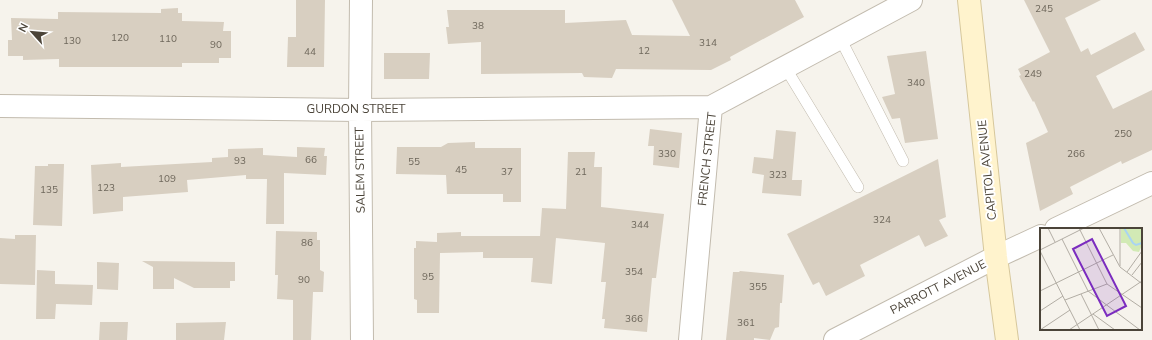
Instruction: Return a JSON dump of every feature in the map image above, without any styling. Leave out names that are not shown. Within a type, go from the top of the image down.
[{"type":"main road","name":"CAPITOL AVENUE","points":[[969,0],[996,257],[1007,340]]},
{"type":"street","name":"SALEM STREET","points":[[361,0],[360,110],[362,340]]},
{"type":"street","name":"FRENCH STREET","points":[[690,340],[711,107],[911,0]]},
{"type":"street","name":"GURDON STREET","points":[[0,106],[360,110],[711,107]]},
{"type":"street","points":[[1058,228],[1152,183]]},
{"type":"street","name":"PARROTT AVENUE","points":[[835,340],[996,257],[1040,236]]},
{"type":"lane","points":[[840,38],[903,161]]},
{"type":"lane","points":[[785,67],[858,187]]},
{"type":"building","points":[[296,0],[325,0],[324,67],[287,67],[288,37],[296,37]]},
{"type":"building","points":[[672,0],[795,0],[804,17],[730,57],[731,60],[711,70],[616,69],[612,78],[584,77],[582,73],[481,74],[481,42],[448,44],[446,27],[449,27],[447,10],[565,10],[565,23],[626,20],[632,35],[690,36]]},
{"type":"building","points":[[1024,0],[1101,0],[1065,18],[1081,52],[1088,48],[1091,55],[1135,32],[1145,50],[1096,76],[1113,109],[1152,90],[1152,150],[1122,164],[1121,161],[1070,187],[1073,194],[1040,211],[1026,143],[1048,132],[1034,101],[1033,102],[1019,76],[1021,75],[1018,69],[1050,52]]},
{"type":"building","points":[[178,8],[178,13],[182,13],[182,21],[224,22],[223,31],[231,31],[231,58],[219,58],[219,63],[182,63],[182,67],[59,67],[59,59],[23,60],[23,56],[8,56],[8,40],[12,40],[11,18],[58,19],[58,12],[161,13],[161,9]]},
{"type":"building","points":[[926,51],[938,139],[905,143],[900,118],[892,119],[882,97],[895,94],[887,56]]},
{"type":"building","points":[[384,53],[430,53],[429,79],[384,79]]},
{"type":"building","points":[[650,129],[682,133],[679,168],[653,165],[654,146],[648,146]]},
{"type":"building","points":[[776,130],[796,132],[792,180],[802,180],[801,196],[762,193],[764,175],[752,173],[754,157],[773,159]]},
{"type":"building","points":[[475,142],[475,148],[521,148],[521,202],[503,202],[503,194],[447,194],[446,175],[396,174],[397,147],[441,147],[448,143]]},
{"type":"building","points":[[297,147],[325,148],[324,156],[327,156],[326,175],[284,173],[284,224],[266,224],[267,179],[246,179],[246,175],[187,180],[188,192],[123,197],[123,211],[93,214],[91,165],[121,163],[121,167],[212,162],[212,158],[228,157],[228,149],[263,148],[263,155],[297,157]]},
{"type":"building","points":[[568,152],[595,152],[594,167],[602,167],[601,207],[664,214],[656,278],[652,278],[647,332],[604,328],[605,319],[602,319],[606,282],[601,282],[605,243],[556,238],[552,284],[531,282],[533,258],[483,258],[483,252],[440,253],[439,313],[417,313],[417,300],[414,299],[414,248],[416,248],[416,241],[437,242],[437,233],[461,232],[461,236],[540,236],[542,208],[566,209]]},
{"type":"building","points":[[938,159],[946,217],[939,220],[948,236],[925,247],[919,235],[860,265],[865,276],[826,296],[819,282],[813,285],[787,234]]},
{"type":"building","points":[[48,164],[64,164],[62,226],[33,225],[35,166],[48,166]]},
{"type":"building","points":[[276,231],[317,232],[317,240],[320,240],[320,270],[324,272],[323,292],[313,292],[311,340],[293,340],[293,300],[277,299],[278,275],[275,275]]},
{"type":"building","points":[[15,235],[36,235],[35,285],[0,284],[0,238],[15,239]]},
{"type":"building","points":[[142,261],[235,262],[235,281],[230,281],[230,288],[194,288],[174,278],[174,289],[153,289],[153,267]]},
{"type":"building","points":[[97,262],[119,263],[118,290],[97,289]]},
{"type":"building","points":[[37,270],[55,271],[55,284],[93,285],[92,305],[56,304],[55,319],[36,319]]},
{"type":"building","points":[[740,271],[784,275],[782,303],[780,303],[779,327],[775,328],[770,340],[754,338],[754,340],[726,340],[733,272]]},
{"type":"building","points":[[100,322],[128,322],[127,340],[99,340]]},
{"type":"building","points":[[226,322],[224,340],[176,340],[176,323]]}]
